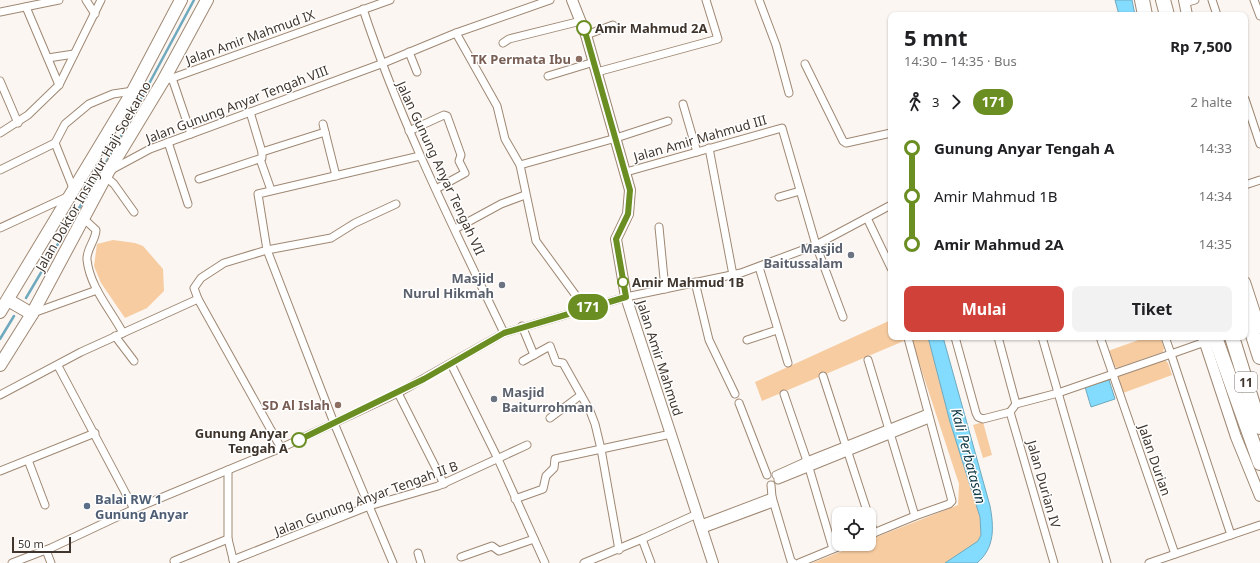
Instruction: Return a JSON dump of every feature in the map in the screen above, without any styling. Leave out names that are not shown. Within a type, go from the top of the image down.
[{"type":"highway","points":[[1142,0],[1145,12]]},
{"type":"highway","points":[[1163,0],[1166,12]]},
{"type":"highway","name":"11","points":[[1248,319],[1260,357]]},
{"type":"highway","points":[[1209,340],[1226,365],[1260,463]]},
{"type":"highway","name":"11","points":[[1233,340],[1260,427]]},
{"type":"main road","name":"Jalan Doktor Insinyur Haji Soekarno","points":[[0,312],[70,192],[133,91],[181,0]]},
{"type":"main road","name":"Jalan Doktor Insinyur Haji Soekarno","points":[[0,365],[32,314],[107,174],[168,79],[207,0]]},
{"type":"main road","points":[[8,300],[32,314]]},
{"type":"street","points":[[0,12],[60,0]]},
{"type":"street","points":[[86,0],[95,14]]},
{"type":"street","points":[[0,132],[18,123],[58,85],[101,0]]},
{"type":"street","name":"Jalan Amir Mahmud IX","points":[[168,79],[390,0]]},
{"type":"street","name":"Jalan Gunung Anyar Tengah VIII","points":[[107,174],[150,149],[378,65],[456,33],[550,0]]},
{"type":"street","name":"Jalan Amir Mahmud","points":[[572,0],[586,35],[626,172],[630,195],[630,208],[618,234],[616,246],[626,297],[713,563]]},
{"type":"street","points":[[548,76],[596,67],[718,39],[706,0]]},
{"type":"street","points":[[758,0],[776,45],[789,93]]},
{"type":"street","points":[[1148,0],[1151,12]]},
{"type":"street","points":[[1186,12],[1184,2],[1196,0]]},
{"type":"street","points":[[1212,0],[1216,12]]},
{"type":"street","points":[[1254,0],[1260,16]]},
{"type":"street","points":[[26,7],[58,85]]},
{"type":"street","name":"Jalan Gunung Anyar Tengah VII","points":[[363,9],[378,65],[504,333]]},
{"type":"street","points":[[503,43],[509,40],[581,21]]},
{"type":"street","points":[[586,35],[613,25]]},
{"type":"street","points":[[456,33],[497,106],[505,139],[520,165],[525,195],[536,241],[583,308]]},
{"type":"street","points":[[409,52],[417,72]]},
{"type":"street","points":[[48,58],[74,54]]},
{"type":"street","points":[[806,64],[843,141],[846,143],[888,134]]},
{"type":"street","points":[[168,79],[191,134]]},
{"type":"street","points":[[0,81],[18,123]]},
{"type":"street","points":[[0,170],[55,143],[65,124],[90,104],[113,94],[133,91]]},
{"type":"street","points":[[683,104],[697,152]]},
{"type":"street","points":[[1248,108],[1260,144]]},
{"type":"street","points":[[250,112],[270,190]]},
{"type":"street","points":[[409,131],[444,115],[447,116],[461,155],[459,161],[465,173],[436,189]]},
{"type":"street","points":[[520,165],[616,138],[668,120]]},
{"type":"street","points":[[322,124],[336,176]]},
{"type":"street","name":"Jalan Amir Mahmud III","points":[[626,172],[781,128],[783,130],[800,192]]},
{"type":"street","points":[[199,179],[324,132]]},
{"type":"street","points":[[168,142],[188,204]]},
{"type":"street","points":[[0,228],[70,192],[55,143]]},
{"type":"street","points":[[709,148],[733,275]]},
{"type":"street","points":[[393,563],[334,423],[267,250],[258,194],[420,156]]},
{"type":"street","points":[[107,174],[134,212]]},
{"type":"street","points":[[1248,184],[1260,180]]},
{"type":"street","points":[[779,197],[800,192],[816,245],[843,317]]},
{"type":"street","points":[[455,229],[501,204],[525,195]]},
{"type":"street","points":[[281,448],[198,299],[194,288],[201,278],[224,263],[267,250],[331,238],[355,222],[396,204]]},
{"type":"street","points":[[12,563],[46,550],[134,509],[281,448],[398,393],[504,333],[522,326],[583,308],[626,297],[733,275],[759,267],[816,245],[888,207]]},
{"type":"street","points":[[83,218],[96,230],[87,260],[96,290],[123,333]]},
{"type":"street","points":[[867,218],[888,262]]},
{"type":"street","points":[[659,227],[665,289]]},
{"type":"street","points":[[759,267],[788,363]]},
{"type":"street","points":[[695,282],[709,340],[735,394]]},
{"type":"street","points":[[32,314],[96,290]]},
{"type":"street","points":[[1248,291],[1260,328]]},
{"type":"street","points":[[0,396],[82,352],[198,299]]},
{"type":"street","points":[[522,326],[534,355]]},
{"type":"street","points":[[747,340],[777,330]]},
{"type":"street","points":[[115,336],[134,361]]},
{"type":"street","points":[[876,532],[914,516],[949,504],[952,501],[909,340]]},
{"type":"street","points":[[956,340],[978,417],[983,419],[1010,412],[1016,404],[1058,393],[1205,340]]},
{"type":"street","points":[[999,340],[1016,404]]},
{"type":"street","points":[[1043,340],[1107,563]]},
{"type":"street","name":"Jalan Durian","points":[[1101,340],[1174,554]]},
{"type":"street","points":[[1165,340],[1231,535]]},
{"type":"street","points":[[1208,340],[1238,444],[1260,496]]},
{"type":"street","points":[[523,361],[550,346],[556,362],[563,363],[590,411],[602,449],[619,550]]},
{"type":"street","points":[[868,360],[914,516]]},
{"type":"street","points":[[451,364],[498,459],[545,563]]},
{"type":"street","points":[[58,366],[95,433],[134,509]]},
{"type":"street","points":[[823,376],[866,507]]},
{"type":"street","points":[[398,393],[444,484]]},
{"type":"street","points":[[784,394],[808,464],[832,546]]},
{"type":"street","points":[[550,418],[581,396]]},
{"type":"street","points":[[739,403],[767,475],[766,481],[770,485],[772,500],[791,561],[794,563]]},
{"type":"street","name":"Jalan Durian IV","points":[[1010,412],[1054,563]]},
{"type":"street","points":[[777,477],[928,416]]},
{"type":"street","points":[[0,471],[95,433]]},
{"type":"street","points":[[516,499],[543,489],[546,476],[554,468],[555,459],[671,434]]},
{"type":"street","name":"Jalan Gunung Anyar Tengah II B","points":[[233,562],[369,506],[444,484],[527,445]]},
{"type":"street","points":[[28,460],[45,505]]},
{"type":"street","points":[[228,470],[228,539],[233,562]]},
{"type":"street","points":[[767,475],[771,473],[777,477]]},
{"type":"street","points":[[770,485],[775,485],[777,477]]},
{"type":"street","points":[[584,563],[642,540],[772,500]]},
{"type":"street","points":[[1149,563],[1260,525]]},
{"type":"street","points":[[461,557],[492,546],[499,551],[534,538]]},
{"type":"street","points":[[174,561],[228,539]]},
{"type":"street","points":[[642,540],[652,563]]},
{"type":"street","points":[[799,563],[832,549]]},
{"type":"street","points":[[46,550],[51,563]]},
{"type":"street","points":[[418,553],[421,563]]},
{"type":"shaded area","points":[[113,240],[135,243],[143,246],[163,269],[164,291],[147,308],[125,318],[101,283],[94,266],[97,244]]},
{"type":"shaded area","points":[[888,321],[888,340],[906,340],[762,401],[755,382]]},
{"type":"shaded area","points":[[912,340],[929,340],[950,422],[980,517],[981,535],[977,543],[945,563],[812,563],[842,551],[876,551],[876,537],[958,505],[959,484]]},
{"type":"shaded area","points":[[1139,340],[1161,340],[1164,348],[1163,352],[1117,368],[1114,366],[1108,351]]},
{"type":"shaded area","points":[[1164,359],[1168,363],[1172,375],[1123,393],[1118,378],[1120,374]]},
{"type":"shaded area","points":[[983,422],[992,455],[983,458],[973,425]]},
{"type":"water","points":[[1115,0],[1132,0],[1134,12],[1118,12]]},
{"type":"water","name":"Kali Perbatasan","points":[[929,340],[944,340],[990,506],[992,537],[987,551],[977,563],[945,563],[978,541],[981,535],[980,517],[950,422]]},
{"type":"water","points":[[1109,380],[1115,399],[1091,407],[1085,387]]},
{"type":"waterway","points":[[26,298],[114,149],[194,0]]},
{"type":"waterway","points":[[0,339],[14,316]]},
{"type":"bus line","name":"171","points":[[299,440],[424,379],[504,333],[522,326],[626,297],[616,239],[630,208],[630,190],[623,160],[584,28]]},
{"type":"place","name":"Amir Mahmud 2A","points":[[584,28]]},
{"type":"place","name":"TK Permata Ibu","points":[[579,59]]},
{"type":"place","name":"Masjid Baitussalam","points":[[851,255]]},
{"type":"place","name":"Amir Mahmud 1B","points":[[623,282]]},
{"type":"place","name":"Masjid Nurul Hikmah","points":[[502,285]]},
{"type":"place","name":"Masjid Baiturrohman","points":[[494,399]]},
{"type":"place","name":"SD Al Islah","points":[[338,405]]},
{"type":"place","name":"Gunung Anyar Tengah A","points":[[299,440]]},
{"type":"place","name":"Balai RW 1 Gunung Anyar","points":[[87,506]]}]
